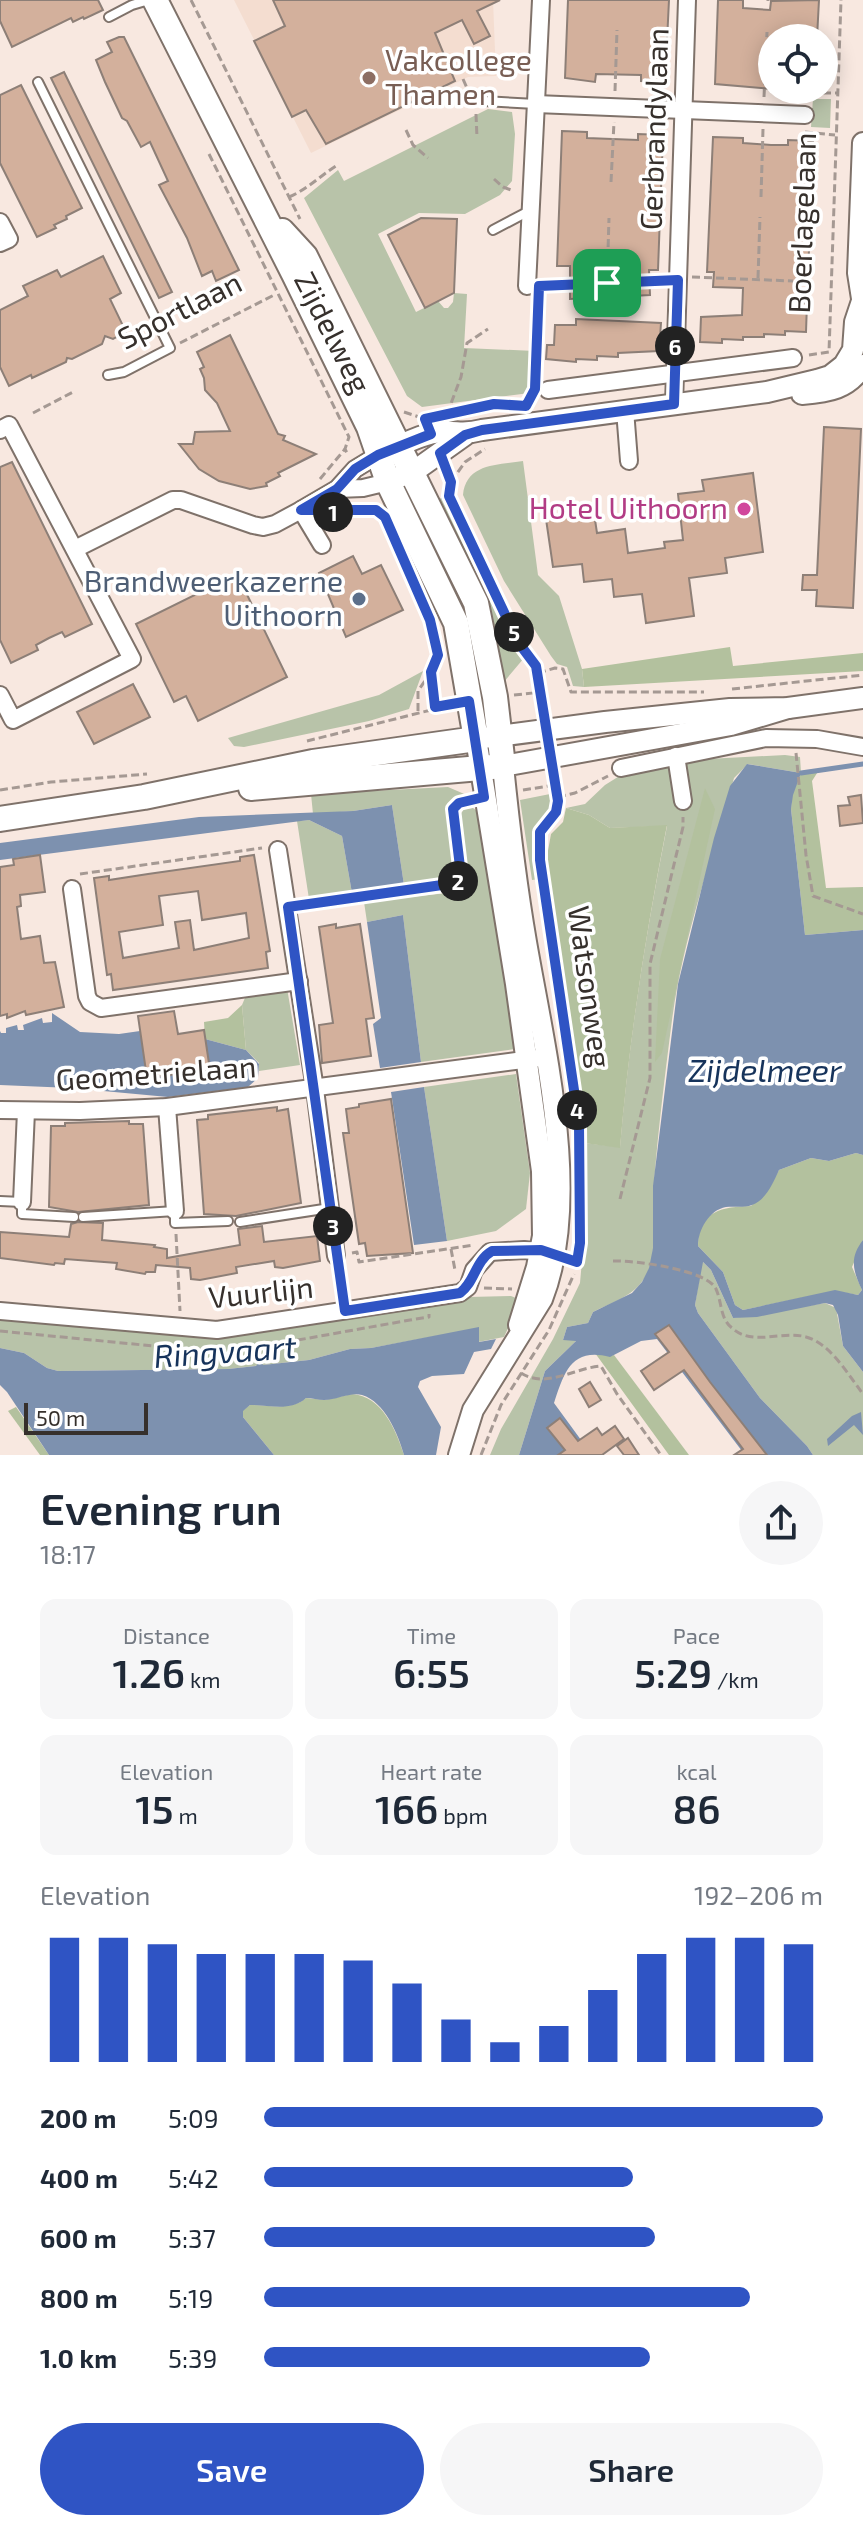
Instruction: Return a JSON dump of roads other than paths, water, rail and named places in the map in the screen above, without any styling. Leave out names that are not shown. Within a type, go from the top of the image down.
[{"type":"main road","name":"Zijdelweg","points":[[142,1],[254,199],[369,427],[413,472],[476,603],[495,697],[488,737]]},
{"type":"main road","name":"Zijdelweg","points":[[389,450],[388,482],[456,623],[469,701],[488,737]]},
{"type":"main road","points":[[0,819],[144,797],[313,762],[488,737],[492,767],[144,797]]},
{"type":"street","points":[[527,286],[541,0]]},
{"type":"street","name":"Gerbrandylaan","points":[[674,404],[687,0]]},
{"type":"street","points":[[536,104],[805,115]]},
{"type":"street","name":"Boerlagelaan","points":[[852,365],[855,322],[862,303],[858,273],[863,143]]},
{"type":"street","points":[[0,222],[9,239],[0,243]]},
{"type":"street","points":[[542,390],[793,358]]},
{"type":"street","points":[[75,549],[173,500],[263,527],[275,524],[337,489],[355,469],[389,450],[444,431],[465,435],[674,404],[768,399],[852,365]]},
{"type":"street","points":[[625,410],[629,461]]},
{"type":"street","points":[[0,695],[13,720],[132,659],[75,549],[4,428]]},
{"type":"street","points":[[337,489],[363,488],[413,472],[432,435]]},
{"type":"street","points":[[301,510],[322,545]]},
{"type":"street","points":[[488,737],[730,709],[788,708],[863,698]]},
{"type":"street","points":[[492,767],[731,725],[788,708]]},
{"type":"street","points":[[621,768],[766,738],[817,739],[863,747]]},
{"type":"street","points":[[676,756],[683,801]]},
{"type":"street","name":"Watsonweg","points":[[459,1455],[473,1410],[542,1299],[548,1282],[547,1252],[558,1216],[557,1147],[516,984],[484,797],[492,767]]},
{"type":"street","name":"Watsonweg","points":[[492,767],[520,904],[536,1059]]},
{"type":"street","points":[[278,850],[315,1089],[336,1256]]},
{"type":"street","points":[[72,889],[87,996],[95,1007],[299,981]]},
{"type":"street","name":"Geometrielaan","points":[[0,1110],[167,1107],[536,1059]]},
{"type":"street","points":[[167,1107],[175,1217]]},
{"type":"street","points":[[22,1202],[26,1111]]},
{"type":"street","name":"Vuurlijn","points":[[0,1311],[217,1330],[460,1293],[468,1287],[474,1270],[490,1252],[547,1252]]},
{"type":"lane","points":[[109,17],[142,1]]},
{"type":"lane","name":"Sportlaan","points":[[38,82],[170,348],[124,372],[108,375]]},
{"type":"lane","points":[[466,100],[536,104]]},
{"type":"lane","points":[[493,230],[531,204]]},
{"type":"lane","points":[[0,1201],[22,1202],[22,1214],[228,1221]]},
{"type":"lane","points":[[240,1222],[331,1208]]},
{"type":"lane","points":[[547,1252],[577,1262]]},
{"type":"water","name":"Zijdelmeer","points":[[747,764],[801,773],[791,809],[805,935],[863,930],[863,1155],[856,1153],[829,1161],[811,1158],[779,1170],[757,1203],[726,1207],[714,1212],[702,1227],[698,1246],[723,1272],[735,1305],[743,1310],[835,1290],[858,1295],[862,1290],[854,1259],[863,1240],[863,1372],[843,1346],[838,1315],[833,1305],[825,1303],[757,1317],[733,1318],[711,1270],[703,1262],[695,1305],[698,1313],[760,1398],[813,1455],[745,1455],[657,1339],[641,1341],[610,1357],[586,1356],[578,1359],[566,1373],[554,1403],[592,1455],[519,1455],[545,1371],[576,1341],[563,1340],[567,1327],[588,1323],[593,1312],[632,1293],[649,1268],[653,1248],[653,1186],[678,984],[730,786]]},
{"type":"water","points":[[392,805],[404,885],[352,893],[342,836],[309,820],[0,860],[0,843],[199,817],[353,811]]},
{"type":"water","points":[[403,915],[421,1062],[380,1068],[373,1024],[381,1018],[367,922]]},
{"type":"water","points":[[52,1013],[80,1032],[119,1034],[140,1031],[147,1078],[210,1069],[205,1039],[246,1050],[259,1064],[258,1078],[248,1087],[168,1097],[0,1085],[0,1031],[6,1033],[6,1028],[17,1025],[18,1030],[24,1030],[23,1025],[42,1018],[43,1023],[52,1022]]},
{"type":"water","points":[[424,1087],[447,1241],[414,1245],[391,1092]]},
{"type":"water","points":[[479,1327],[479,1342],[496,1339],[491,1349],[474,1352],[464,1374],[432,1376],[420,1381],[418,1387],[441,1427],[436,1455],[404,1455],[384,1412],[370,1399],[357,1394],[329,1400],[306,1398],[287,1406],[250,1405],[243,1411],[243,1417],[274,1455],[49,1455],[0,1385],[0,1348],[24,1353],[47,1368],[58,1371],[228,1369],[256,1366],[260,1361],[263,1365],[309,1360],[350,1349],[371,1348]]},
{"type":"water","points":[[861,1412],[863,1435],[854,1425],[828,1446],[827,1439],[852,1416]]},
{"type":"waterway","points":[[801,773],[863,764]]},
{"type":"place","name":"Vakcollege Thamen","points":[[369,78]]},
{"type":"place","name":"Hotel Uithoorn","points":[[744,509]]},
{"type":"place","name":"Brandweerkazerne Uithoorn","points":[[359,599]]},
{"type":"water label","name":"Ringvaart","points":[[225,1352]]}]
